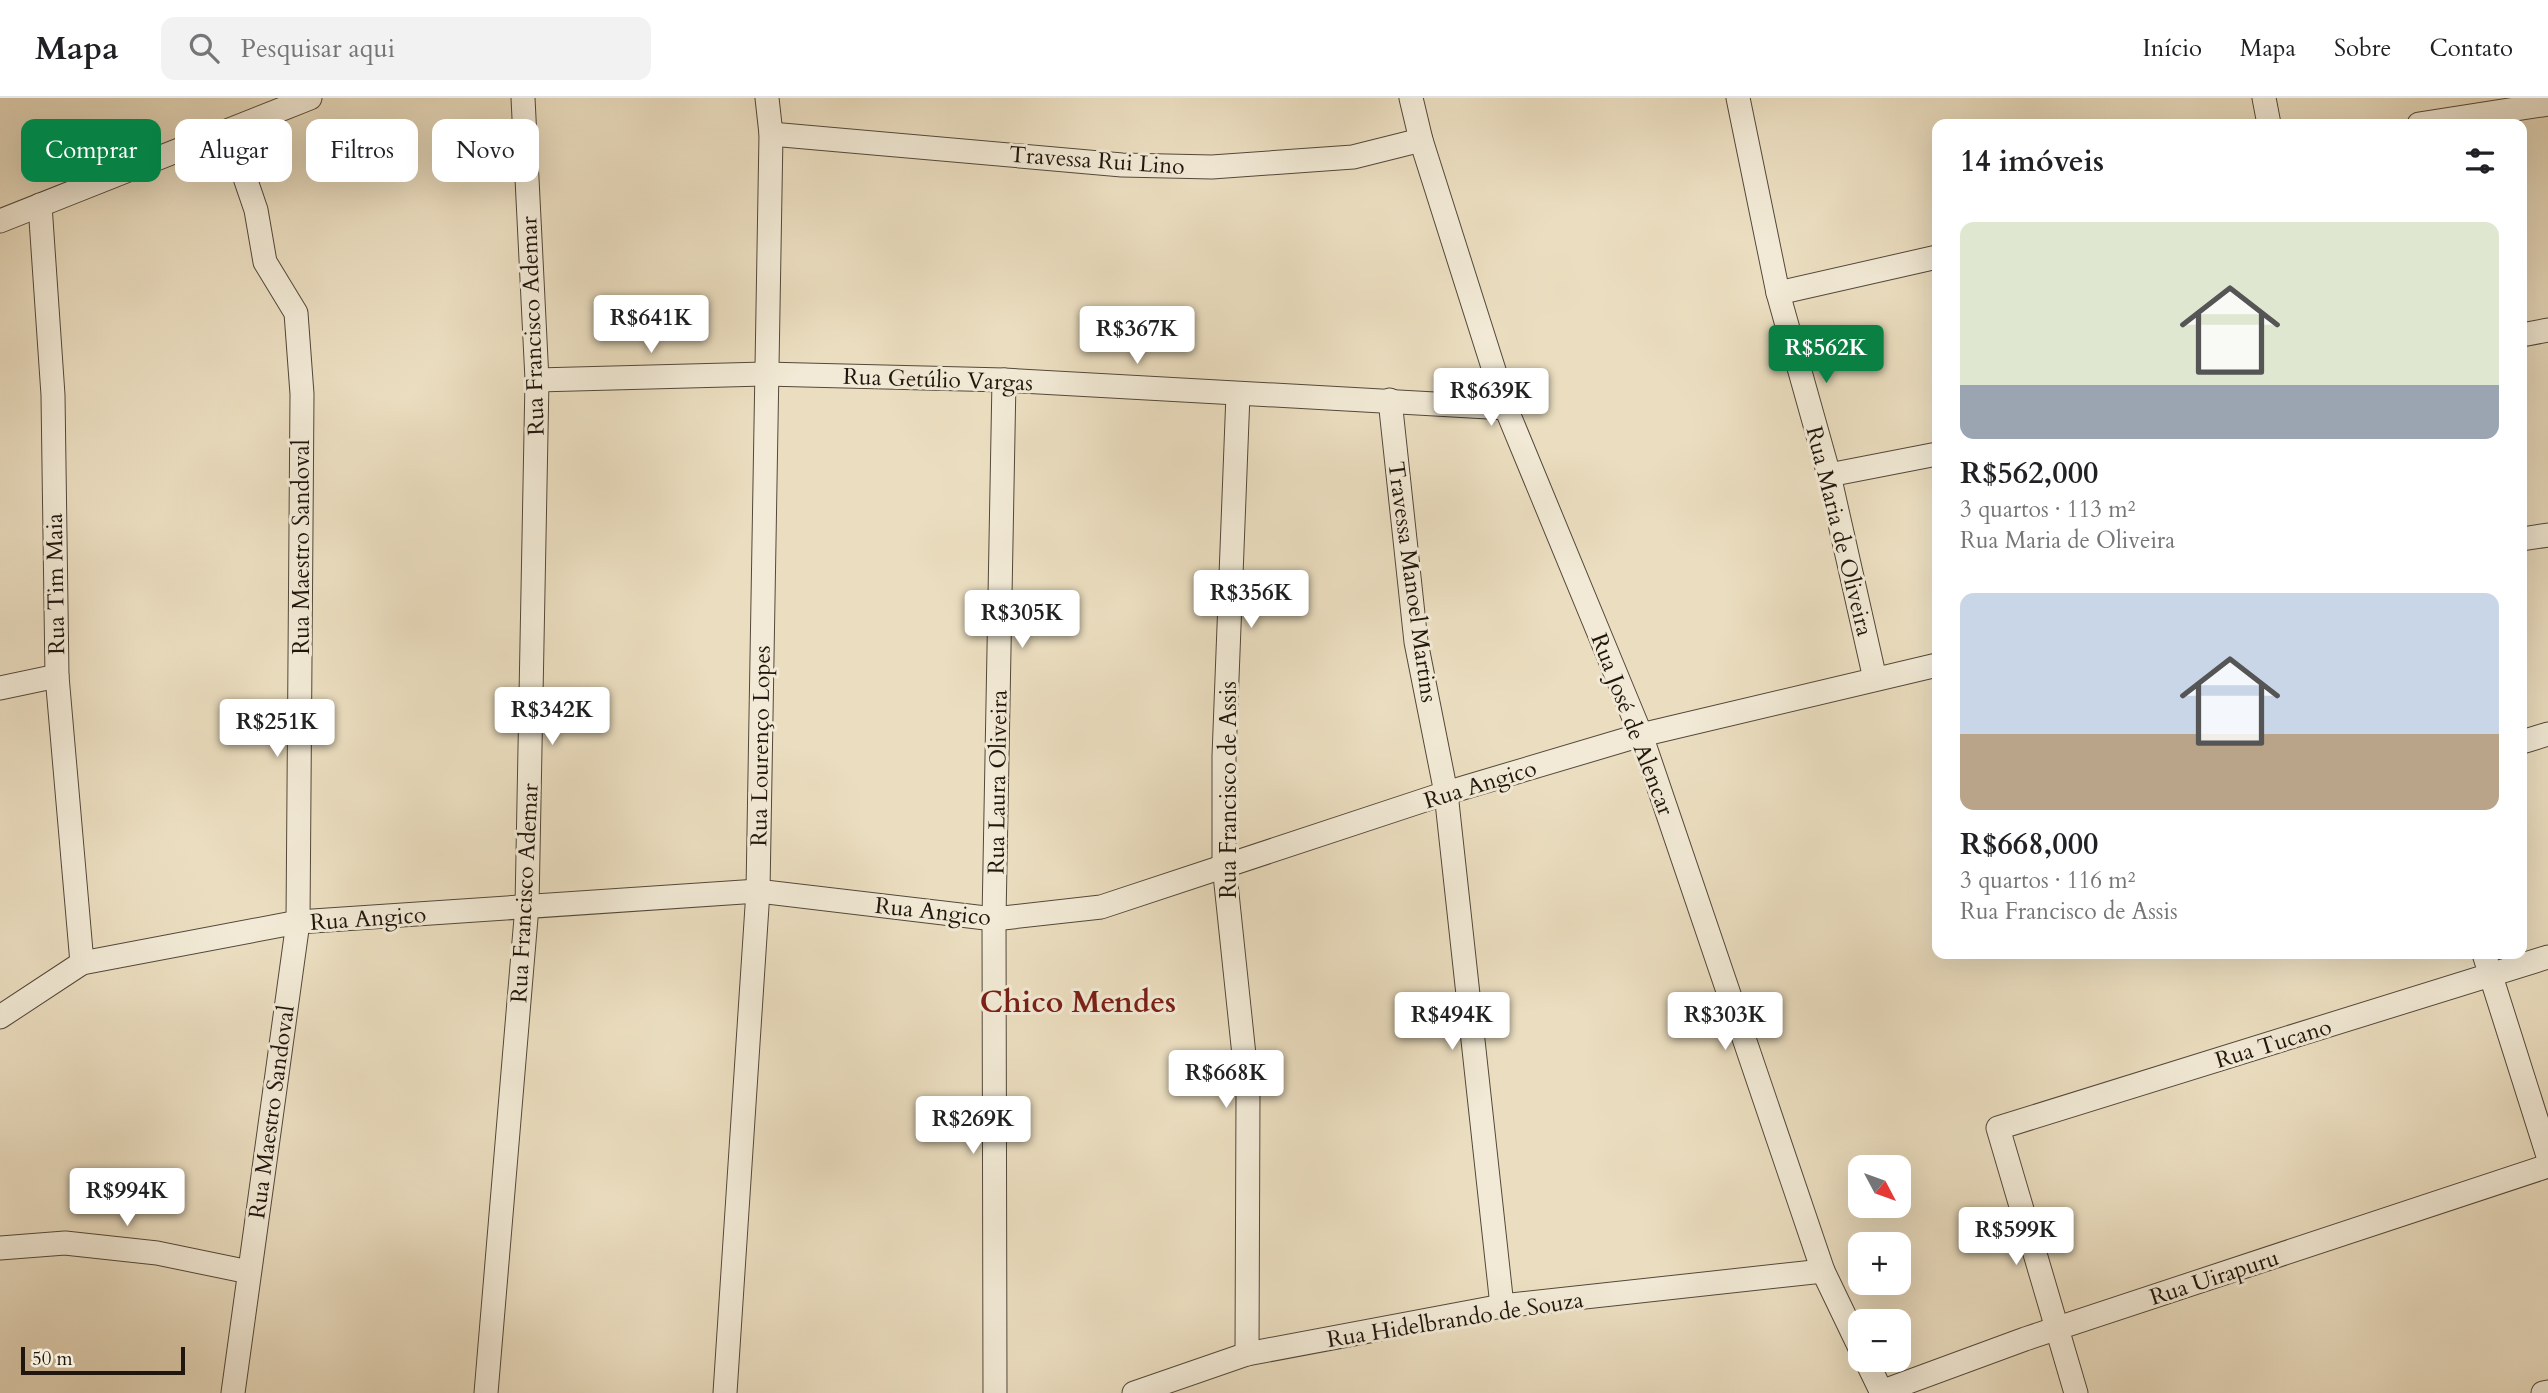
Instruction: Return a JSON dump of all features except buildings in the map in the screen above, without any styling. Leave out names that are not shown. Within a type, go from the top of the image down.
[{"type":"street","points":[[258,119],[310,98]]},
{"type":"street","name":"Rua Francisco Ademar","points":[[486,1393],[527,906],[537,380],[523,98]]},
{"type":"street","name":"Rua Lourenço Lopes","points":[[725,1393],[758,891],[771,134],[767,98]]},
{"type":"street","name":"Rua José de Alencar","points":[[1411,98],[1421,139],[1506,408],[1641,736],[1823,1271],[1848,1323]]},
{"type":"street","name":"Rua Maria de Oliveira","points":[[1744,98],[1778,293],[1829,475],[1875,679]]},
{"type":"street","points":[[2264,98],[2268,119]]},
{"type":"street","points":[[2452,119],[2548,104]]},
{"type":"street","name":"Travessa Rui Lino","points":[[771,134],[1122,164],[1212,167],[1353,157],[1421,139]]},
{"type":"street","points":[[0,221],[175,152]]},
{"type":"street","name":"Rua Maestro Sandoval","points":[[233,1393],[298,922],[302,394],[296,313],[265,262],[256,210],[246,182]]},
{"type":"street","name":"Rua Tim Maia","points":[[40,205],[53,395],[57,676],[82,963]]},
{"type":"street","points":[[1778,293],[1932,258]]},
{"type":"street","name":"Rua Getúlio Vargas","points":[[537,380],[765,374],[1004,380],[1506,408]]},
{"type":"street","name":"Rua Laura Oliveira","points":[[995,1393],[994,919],[1004,380]]},
{"type":"street","name":"Rua Francisco de Assis","points":[[1238,394],[1224,756],[1224,864],[1248,1093],[1247,1354]]},
{"type":"street","name":"Travessa Manoel Martins","points":[[1390,400],[1416,642],[1446,793],[1502,1306]]},
{"type":"street","points":[[1829,475],[1932,455]]},
{"type":"street","points":[[2527,538],[2548,535]]},
{"type":"street","name":"Rua Angico","points":[[0,1017],[82,963],[298,922],[758,891],[994,919],[1101,906],[1446,793],[1641,736],[1932,666]]},
{"type":"street","points":[[0,688],[57,676]]},
{"type":"street","points":[[2527,740],[2548,734]]},
{"type":"street","name":"Rua Tucano","points":[[2057,1329],[1998,1129],[2548,957]]},
{"type":"street","points":[[2486,959],[2548,1156]]},
{"type":"street","name":"Rua Uirapuru","points":[[1882,1393],[2025,1339],[2548,1166]]},
{"type":"street","points":[[0,1248],[78,1245],[157,1253],[250,1272]]},
{"type":"street","name":"Rua Hidelbrando de Souza","points":[[1134,1393],[1247,1354],[1502,1306],[1823,1271]]},
{"type":"street","points":[[2057,1329],[2076,1393]]},
{"type":"street","points":[[1872,1372],[1882,1393]]},
{"type":"district","name":"Chico Mendes","points":[[1078,1002]]}]
